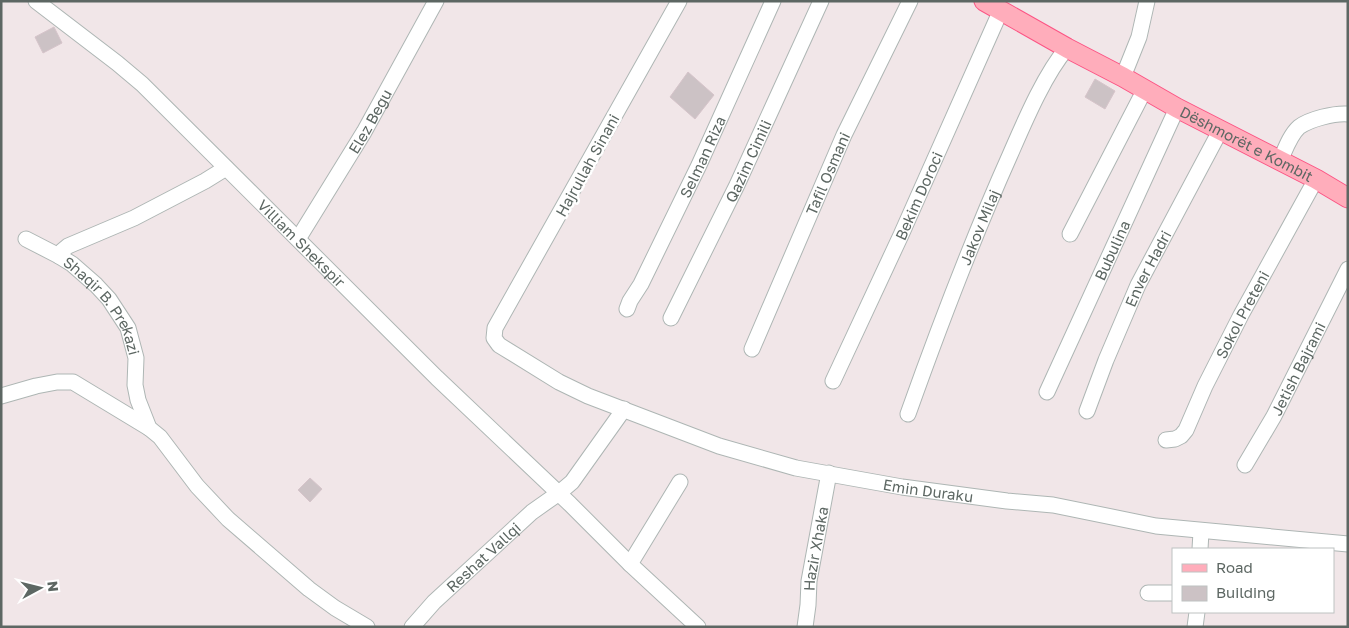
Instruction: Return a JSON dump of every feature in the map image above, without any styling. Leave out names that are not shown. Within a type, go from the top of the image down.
[{"type":"main road","name":"Dëshmorët e Kombit","points":[[984,1],[1177,108],[1316,179],[1348,198]]},
{"type":"street","name":"Villiam Shekspir","points":[[36,1],[118,63],[142,84],[437,378],[698,627]]},
{"type":"street","name":"Elez Begu","points":[[298,239],[364,132],[436,1]]},
{"type":"street","name":"Hajrullah Sinani","points":[[495,328],[679,1]]},
{"type":"street","name":"Selman Riza","points":[[627,310],[699,165],[773,1]]},
{"type":"street","name":"Qazim Cimili","points":[[671,318],[737,185],[821,1]]},
{"type":"street","name":"Tafil Osmani","points":[[752,349],[844,135],[910,1]]},
{"type":"street","points":[[1123,77],[1139,37],[1147,1]]},
{"type":"street","name":"Bekim Doroci","points":[[833,381],[901,235],[1001,10]]},
{"type":"street","points":[[923,392],[962,282],[1024,137],[1063,60],[1067,48]]},
{"type":"street","name":"Jakov Milaj","points":[[908,414],[954,287],[997,183],[1037,97],[1067,48]]},
{"type":"street","points":[[1070,234],[1145,89]]},
{"type":"street","name":"Bubulina","points":[[1047,392],[1177,108]]},
{"type":"street","points":[[1280,161],[1292,136],[1300,127],[1321,117],[1348,114]]},
{"type":"street","name":"Enver Hadri","points":[[1087,411],[1106,360],[1138,285],[1220,131]]},
{"type":"street","name":"Shaqir B. Prekazi","points":[[149,428],[138,400],[135,385],[136,358],[128,328],[109,299],[96,285],[72,264],[59,256],[68,246],[134,218],[226,168]]},
{"type":"street","name":"Sokol Preteni","points":[[1166,440],[1175,439],[1186,430],[1205,386],[1241,315],[1316,179]]},
{"type":"street","points":[[26,239],[59,256]]},
{"type":"street","name":"Jetish Bajrami","points":[[1244,465],[1274,416],[1348,269]]},
{"type":"street","name":"Emin Duraku","points":[[495,328],[494,338],[499,345],[559,382],[728,449],[796,468],[912,488],[1053,505],[1156,526],[1201,532],[1295,538],[1348,544]]},
{"type":"street","name":"Shaqir B. Prekazi","points":[[1,396],[36,386],[57,382],[73,382],[149,428],[160,437],[197,486],[228,519],[310,589],[335,608],[367,627]]},
{"type":"street","points":[[559,493],[578,474],[624,409]]},
{"type":"street","name":"Hazir Xhaka","points":[[805,627],[808,581],[829,473]]},
{"type":"street","points":[[630,564],[680,482]]},
{"type":"street","name":"Reshat Vallqi","points":[[412,627],[434,602],[525,518],[559,493]]},
{"type":"street","points":[[1200,548],[1201,532]]},
{"type":"street","points":[[1148,592],[1172,594]]},
{"type":"street","points":[[1195,627],[1197,613]]},
{"type":"building","points":[[54,27],[62,43],[43,53],[35,37]]},
{"type":"building","points":[[688,72],[714,95],[695,119],[670,97]]},
{"type":"building","points":[[1095,79],[1115,91],[1105,109],[1085,97]]},
{"type":"building","points":[[310,478],[322,489],[310,502],[298,490]]}]
